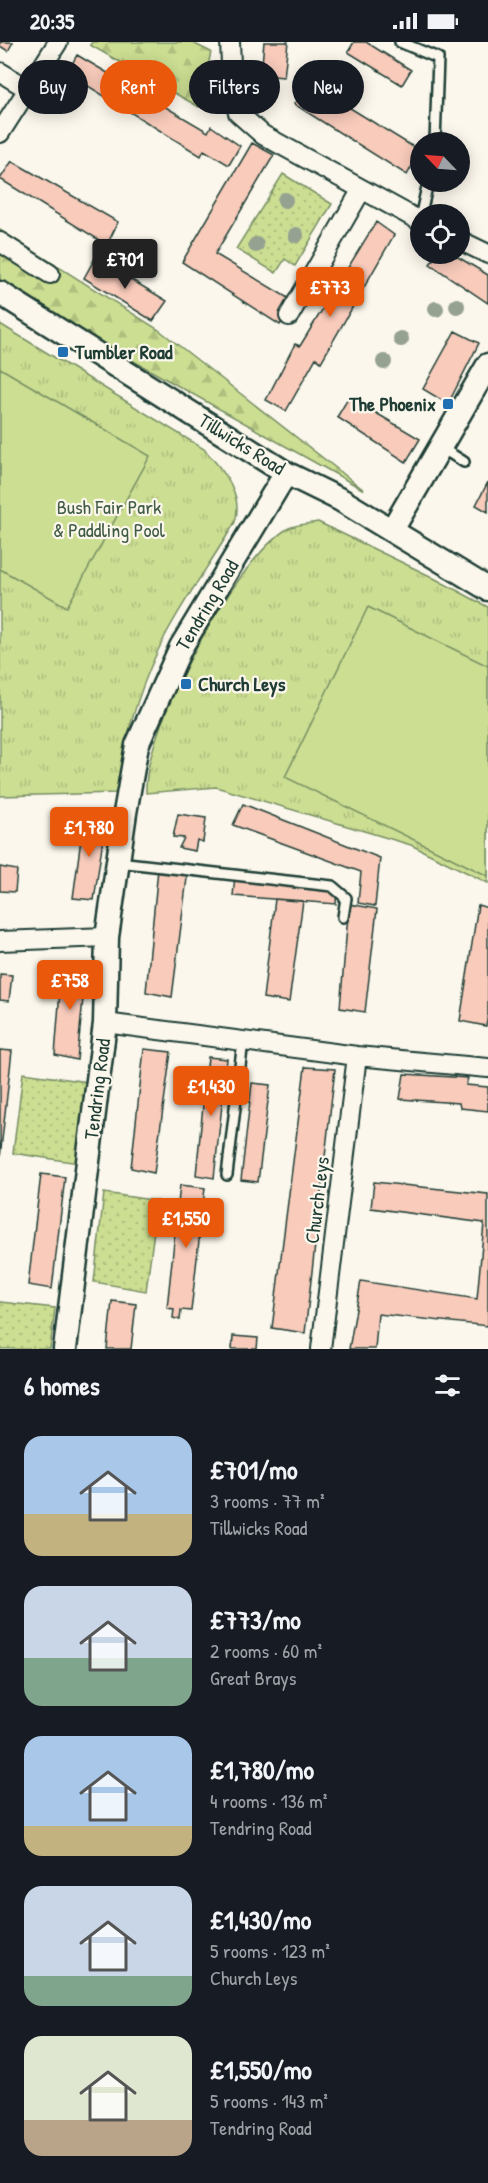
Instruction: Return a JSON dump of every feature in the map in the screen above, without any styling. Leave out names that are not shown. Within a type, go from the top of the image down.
[{"type":"street","points":[[47,60],[58,42]]},
{"type":"street","points":[[230,42],[232,86],[238,113],[262,135],[410,213]]},
{"type":"street","points":[[0,72],[18,83]]},
{"type":"street","points":[[0,133],[18,105]]},
{"type":"street","points":[[289,316],[362,189]]},
{"type":"street","points":[[0,242],[50,274]]},
{"type":"street","points":[[470,245],[488,254]]},
{"type":"street","name":"Tillwicks Road","points":[[0,293],[286,473],[341,500],[488,588]]},
{"type":"street","points":[[392,530],[488,365]]},
{"type":"street","name":"Tendring Road","points":[[66,1349],[105,1023],[107,937],[137,745],[181,647],[286,473]]},
{"type":"street","points":[[0,941],[107,937]]},
{"type":"street","points":[[105,1023],[357,1056],[488,1068]]},
{"type":"street","name":"Church Leys","points":[[321,1349],[357,1056]]},
{"type":"lane","points":[[400,42],[438,58],[435,132]]},
{"type":"lane","points":[[440,447],[465,462]]},
{"type":"lane","points":[[118,862],[332,886],[346,898],[343,916]]},
{"type":"lane","points":[[227,1175],[243,1041]]},
{"type":"green space","points":[[92,42],[191,42],[211,52],[209,60],[189,60],[189,101],[177,94],[177,60],[116,60],[90,45]]},
{"type":"green space","points":[[283,174],[332,204],[295,266],[285,259],[276,273],[236,249]]},
{"type":"green space","points":[[0,230],[159,330],[364,490],[87,335],[0,282]]},
{"type":"green space","name":"Bush Fair Park & Paddling Pool","points":[[0,324],[204,449],[224,473],[234,491],[237,511],[235,522],[173,621],[148,673],[129,732],[117,793],[0,796]]},
{"type":"green space","points":[[0,368],[150,456],[67,607],[0,569]]},
{"type":"green space","points":[[318,522],[488,607],[488,883],[411,845],[216,787],[146,793],[149,765],[159,730],[195,650],[218,611],[265,548],[290,527]]},
{"type":"green space","points":[[368,607],[488,666],[488,876],[285,777]]},
{"type":"green space","points":[[23,1073],[88,1082],[78,1163],[13,1153]]},
{"type":"green space","points":[[104,1193],[158,1201],[146,1291],[94,1282]]},
{"type":"green space","points":[[0,1302],[55,1308],[50,1349],[0,1349]]},
{"type":"building","points":[[0,42],[13,42],[8,51],[0,46]]},
{"type":"building","points":[[264,42],[288,42],[284,77],[280,77],[280,60],[262,60]]},
{"type":"building","points":[[354,42],[366,42],[411,70],[402,85],[348,52]]},
{"type":"building","points":[[77,55],[86,60],[74,60]]},
{"type":"building","points":[[88,61],[100,69],[100,93],[88,86]]},
{"type":"building","points":[[133,114],[177,114],[208,132],[211,126],[240,146],[229,165],[204,150],[201,156]]},
{"type":"building","points":[[310,114],[360,114],[410,145],[410,169],[407,175]]},
{"type":"building","points":[[252,143],[274,155],[215,254],[293,301],[280,325],[182,262]]},
{"type":"building","points":[[12,161],[118,222],[107,245],[0,179]]},
{"type":"building","points":[[376,222],[394,235],[321,362],[316,358],[286,411],[266,400],[295,344],[300,346]]},
{"type":"building","points":[[95,258],[167,301],[153,321],[84,278]]},
{"type":"building","points":[[430,264],[470,264],[488,275],[488,303]]},
{"type":"building","points":[[455,331],[479,343],[448,404],[423,389]]},
{"type":"building","points":[[349,397],[420,439],[406,462],[337,417]]},
{"type":"building","points":[[488,482],[488,512],[476,505]]},
{"type":"building","points":[[243,804],[380,858],[375,906],[358,903],[361,872],[233,825]]},
{"type":"building","points":[[178,814],[206,818],[203,842],[197,840],[195,851],[179,848],[184,838],[173,837]]},
{"type":"building","points":[[84,817],[106,819],[94,900],[73,898]]},
{"type":"building","points":[[0,867],[17,870],[15,892],[0,891]]},
{"type":"building","points":[[158,869],[188,870],[172,997],[146,992]]},
{"type":"building","points":[[235,876],[337,887],[336,904],[233,896]]},
{"type":"building","points":[[275,899],[303,901],[289,1002],[263,998]]},
{"type":"building","points":[[349,904],[377,909],[365,1012],[340,1008]]},
{"type":"building","points":[[478,905],[488,908],[488,1015],[486,1026],[460,1021]]},
{"type":"building","points":[[62,965],[86,968],[77,1060],[55,1055]]},
{"type":"building","points":[[0,974],[12,975],[9,1001],[0,1000]]},
{"type":"building","points":[[144,1049],[171,1052],[154,1173],[131,1168]]},
{"type":"building","points":[[0,1050],[12,1051],[0,1158]]},
{"type":"building","points":[[208,1057],[227,1059],[214,1178],[196,1175]]},
{"type":"building","points":[[305,1067],[335,1069],[305,1333],[272,1328]]},
{"type":"building","points":[[404,1074],[468,1078],[466,1085],[488,1087],[488,1111],[460,1108],[459,1103],[400,1099]]},
{"type":"building","points":[[252,1083],[270,1085],[258,1182],[241,1180]]},
{"type":"building","points":[[41,1174],[65,1177],[52,1289],[28,1285]]},
{"type":"building","points":[[374,1182],[488,1194],[488,1326],[378,1314],[375,1349],[349,1349],[361,1281],[477,1299],[484,1223],[371,1208]]},
{"type":"building","points":[[180,1185],[205,1188],[191,1311],[181,1310],[180,1320],[173,1318],[174,1309],[167,1308]]},
{"type":"building","points":[[112,1301],[136,1304],[131,1349],[107,1349]]},
{"type":"building","points":[[233,1336],[258,1338],[257,1349],[232,1349]]},
{"type":"place","name":"Tumbler Road","points":[[63,352]]},
{"type":"place","name":"The Phoenix","points":[[448,404]]},
{"type":"place","name":"Church Leys","points":[[186,684]]}]
